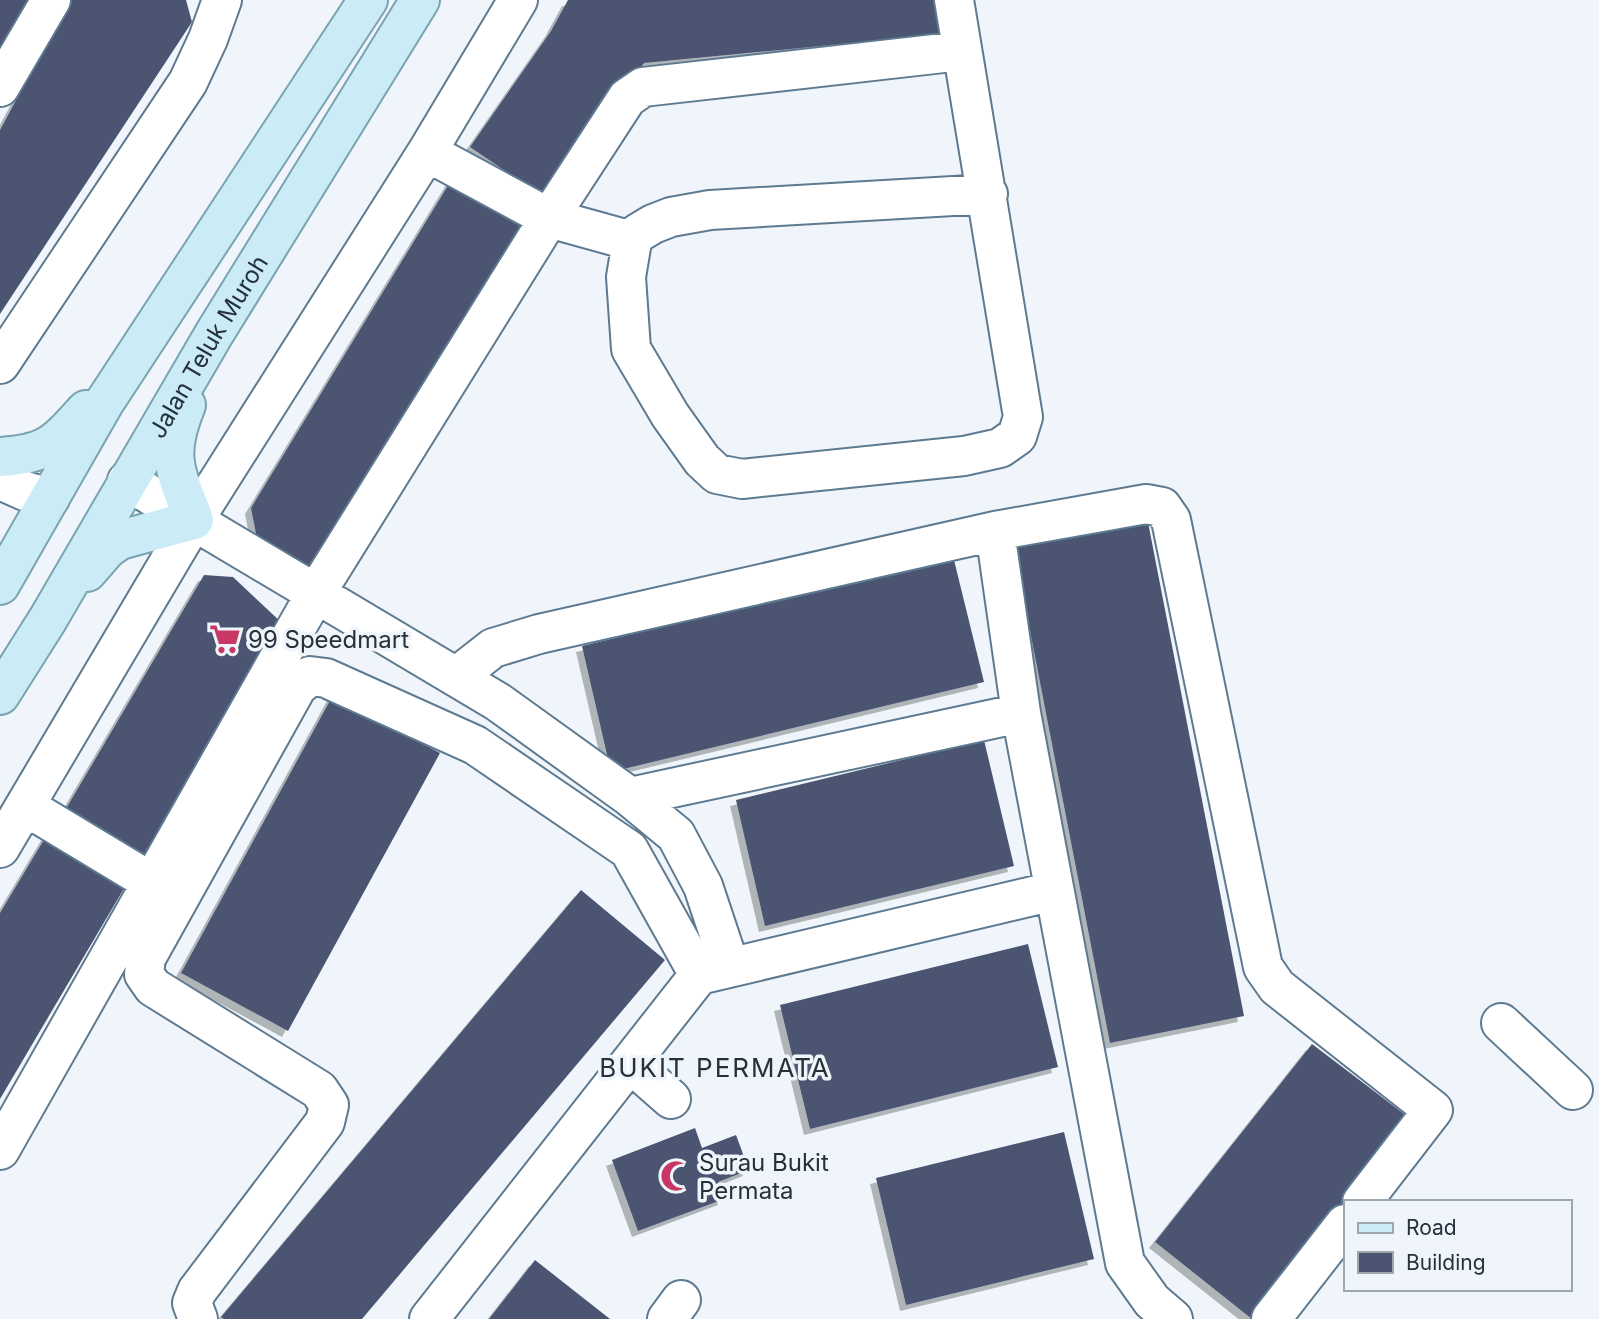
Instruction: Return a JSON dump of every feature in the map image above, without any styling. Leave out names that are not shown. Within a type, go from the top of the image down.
[{"type":"main road","points":[[0,584],[104,403],[368,0]]},
{"type":"main road","name":"Jalan Teluk Muroh","points":[[0,695],[48,619],[214,334],[420,0]]},
{"type":"main road","points":[[48,619],[107,549],[120,540],[194,520],[176,473],[173,452],[175,432],[214,334]]},
{"type":"main road","points":[[0,457],[41,451],[63,435],[128,366]]},
{"type":"main road","points":[[50,498],[127,481],[109,438],[104,403]]},
{"type":"main road","points":[[50,498],[75,539],[78,567]]},
{"type":"street","points":[[0,87],[51,0]]},
{"type":"street","points":[[0,364],[188,82],[222,0]]},
{"type":"street","points":[[396,40],[437,0]]},
{"type":"street","points":[[0,848],[194,520],[428,152],[518,0]]},
{"type":"street","points":[[954,0],[988,194],[1023,416],[1017,436],[1000,448],[964,456],[742,478],[717,474],[702,460],[670,415],[631,349],[626,276],[632,241],[638,233],[671,218],[710,210],[988,194]]},
{"type":"street","points":[[0,1150],[316,593],[549,218],[627,98],[643,87],[961,51]]},
{"type":"street","points":[[428,152],[549,218],[632,241]]},
{"type":"street","points":[[0,480],[50,498]]},
{"type":"street","points":[[127,481],[498,702],[630,797],[676,835],[703,886],[714,971]]},
{"type":"street","points":[[456,677],[493,648],[539,634],[995,531],[1146,504],[1162,507],[1171,520],[1263,967],[1277,987],[1433,1110],[1364,1200]]},
{"type":"street","points":[[995,531],[1021,713],[1125,1263],[1153,1301],[1173,1319]]},
{"type":"street","points":[[198,1319],[192,1303],[197,1291],[325,1122],[329,1105],[319,1090],[153,986],[144,974],[146,958],[297,687],[310,676],[326,678],[475,745],[629,850],[714,971]]},
{"type":"street","points":[[630,797],[1021,713]]},
{"type":"street","points":[[24,806],[152,882]]},
{"type":"street","points":[[429,1319],[630,1062],[714,971],[1054,891]]},
{"type":"street","points":[[1501,1023],[1573,1090]]},
{"type":"street","points":[[630,1062],[671,1099]]},
{"type":"street","points":[[1271,1319],[1344,1225]]},
{"type":"building","points":[[0,0],[37,0],[0,67]]},
{"type":"building","points":[[70,0],[186,0],[192,22],[0,314],[0,130]]},
{"type":"building","points":[[568,0],[942,0],[945,34],[644,63],[551,202],[470,147],[551,31]]},
{"type":"building","points":[[452,179],[527,224],[314,574],[257,539],[251,508]]},
{"type":"building","points":[[1147,517],[1244,1016],[1110,1043],[1013,543]]},
{"type":"building","points":[[953,556],[984,682],[611,772],[582,646]]},
{"type":"building","points":[[204,575],[233,577],[284,625],[141,862],[64,812]]},
{"type":"building","points":[[333,695],[440,753],[288,1031],[181,973]]},
{"type":"building","points":[[984,740],[1014,866],[765,926],[736,800]]},
{"type":"building","points":[[51,828],[129,880],[0,1099],[0,913]]},
{"type":"building","points":[[581,890],[665,960],[362,1319],[221,1317]]},
{"type":"building","points":[[1028,944],[1058,1067],[810,1129],[780,1005]]},
{"type":"building","points":[[1312,1044],[1416,1123],[1355,1200],[1344,1200],[1344,1213],[1260,1319],[1252,1319],[1155,1242]]},
{"type":"building","name":"Surau Bukit Permata","points":[[695,1128],[702,1148],[736,1135],[749,1170],[718,1182],[724,1199],[638,1231],[612,1160]]},
{"type":"building","points":[[1064,1132],[1094,1259],[906,1305],[876,1178]]},
{"type":"building","points":[[535,1260],[610,1319],[489,1319]]},
{"type":"place","name":"99 Speedmart","points":[[225,639]]},
{"type":"place","name":"Surau Bukit Permata","points":[[676,1176]]},
{"type":"district","name":"BUKIT PERMATA","points":[[715,1067]]}]
